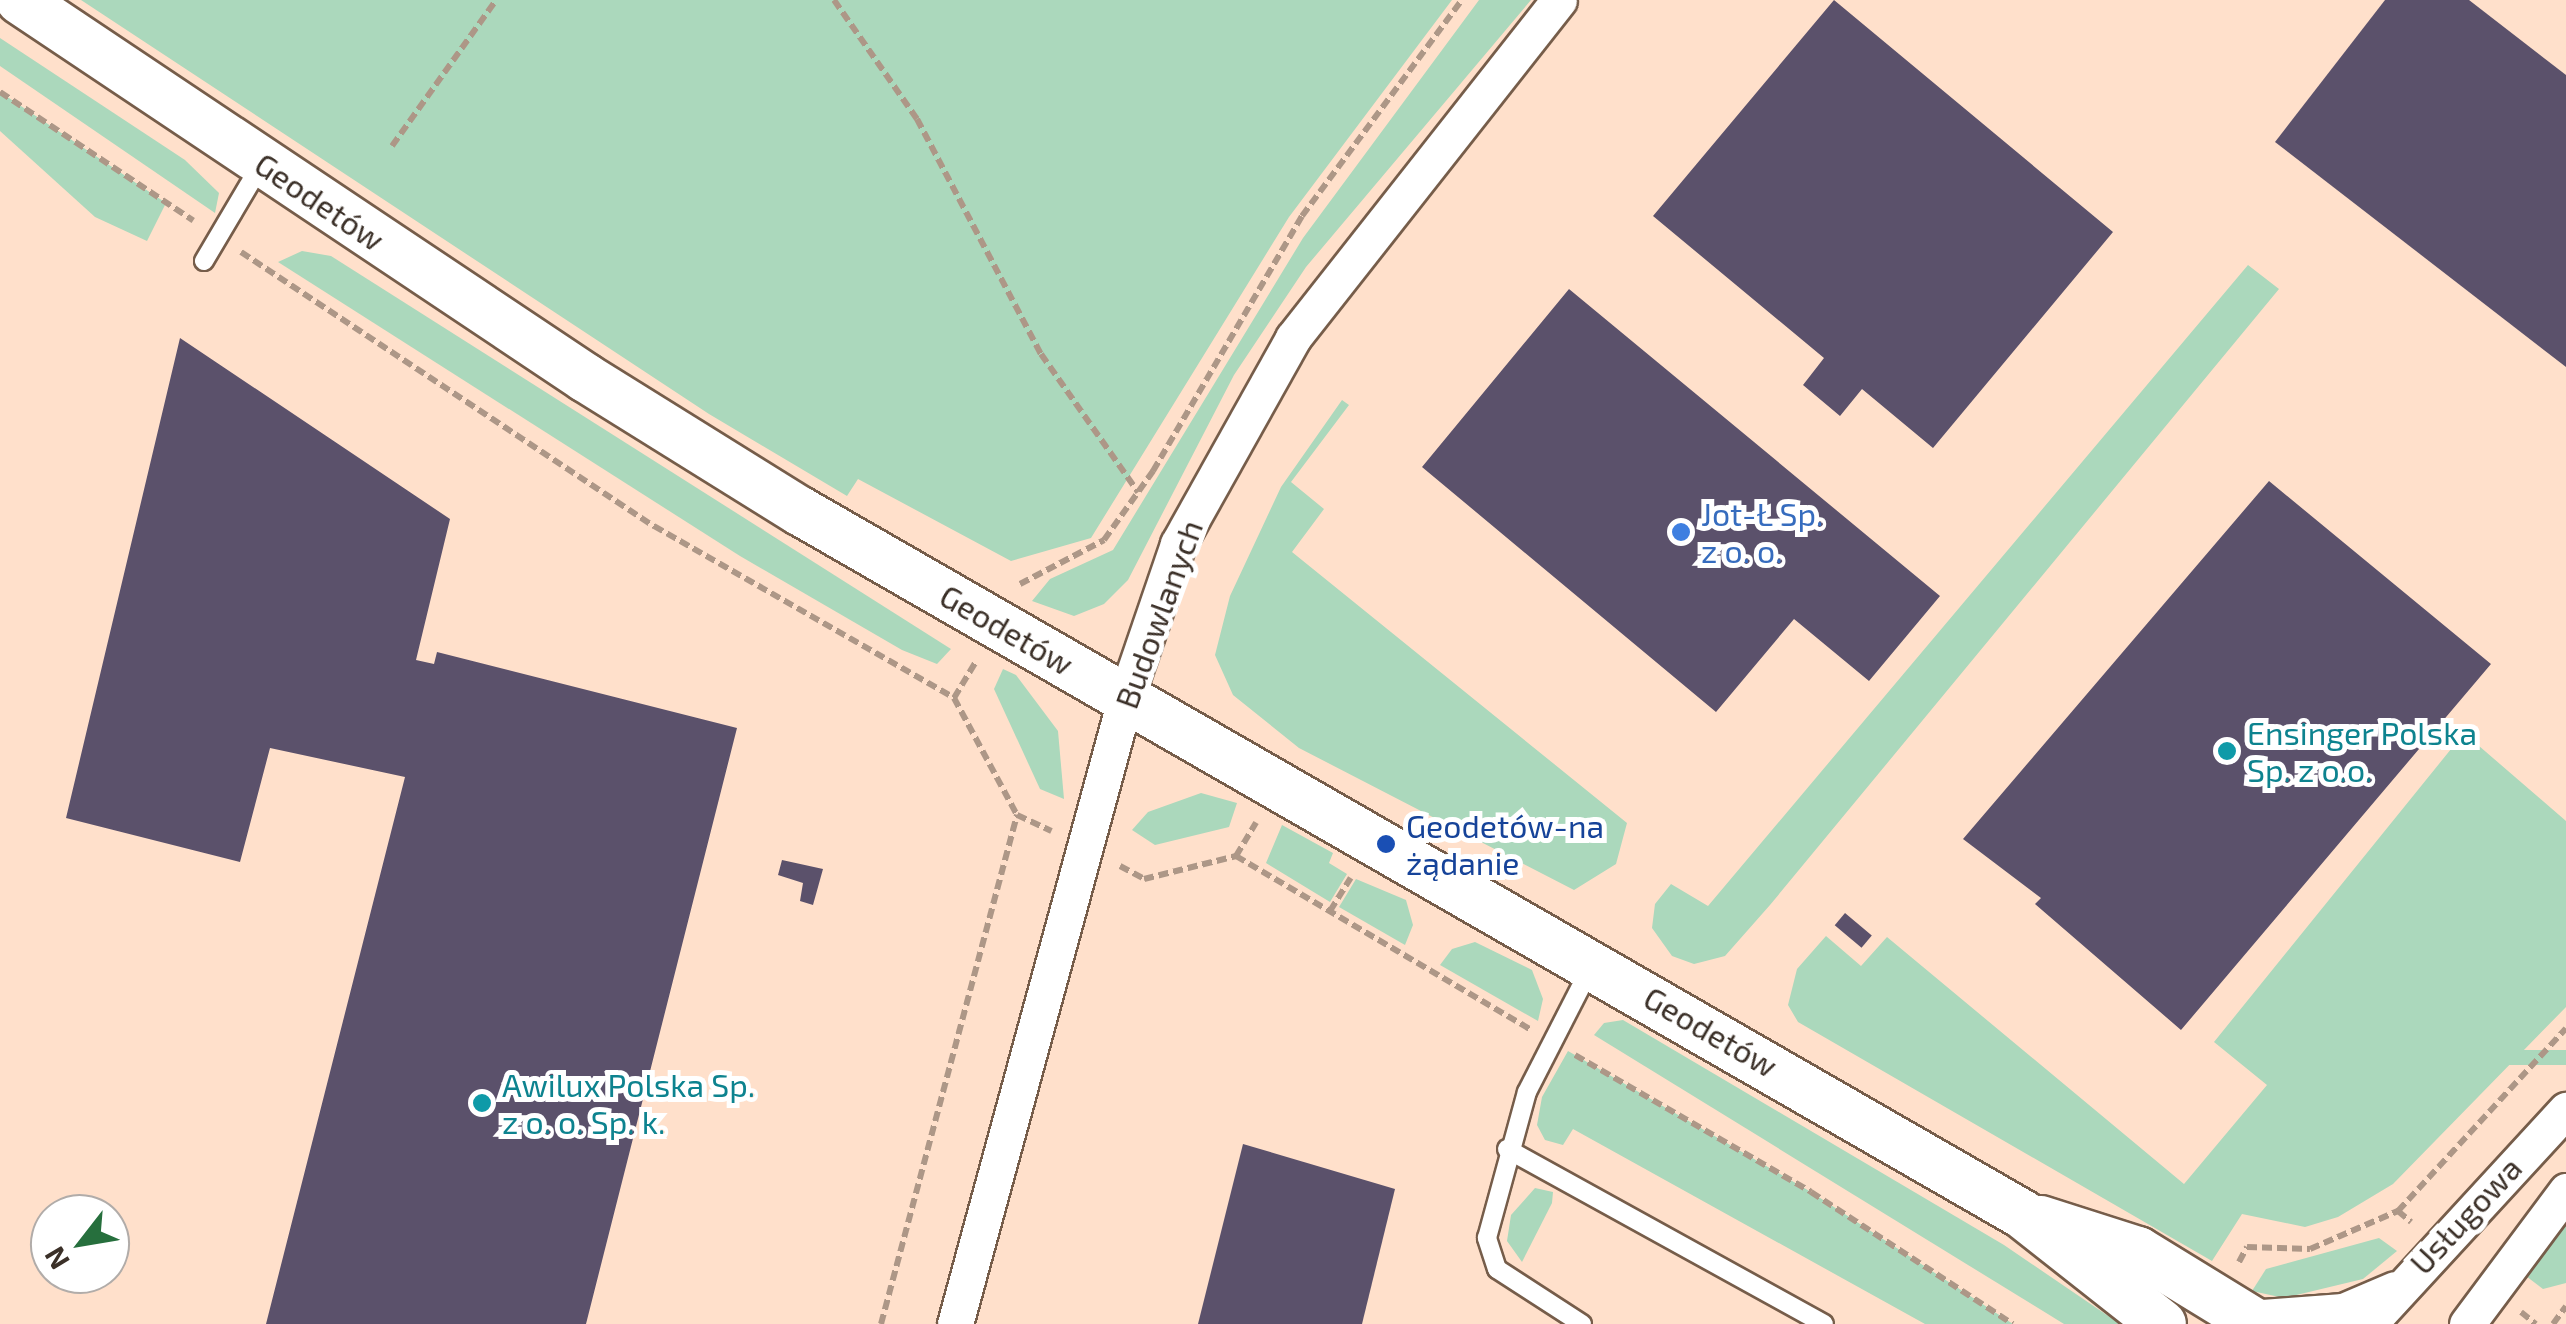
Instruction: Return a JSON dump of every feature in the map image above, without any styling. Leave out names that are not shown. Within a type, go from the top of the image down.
[{"type":"street","name":"Geodetów","points":[[20,0],[800,511],[1594,962],[2022,1214],[2162,1324]]},
{"type":"street","name":"Budowlanych","points":[[956,1324],[1126,696],[1178,544],[1294,338],[1559,0]]},
{"type":"street","name":"Usługowa","points":[[2370,1324],[2436,1244],[2566,1110]]},
{"type":"street","name":"Usługowa","points":[[2468,1324],[2566,1190]]},
{"type":"street","name":"Geodetów","points":[[2022,1214],[2138,1251],[2254,1321],[2342,1311],[2396,1288]]},
{"type":"lane","points":[[204,261],[262,162]]},
{"type":"lane","points":[[1582,1324],[1514,1284],[1490,1252],[1488,1218],[1507,1149],[1553,1042],[1594,962]]},
{"type":"lane","points":[[1507,1149],[1824,1324]]},
{"type":"path","points":[[392,146],[496,0]]},
{"type":"path","points":[[834,0],[917,120],[1041,354],[1138,492]]},
{"type":"path","points":[[1020,584],[1104,540],[1138,492],[1302,216],[1462,0]]},
{"type":"path","points":[[0,92],[654,526],[954,698],[1017,814],[1144,879],[1236,856],[1812,1192],[2013,1324]]},
{"type":"path","points":[[954,698],[980,653]]},
{"type":"path","points":[[1236,856],[1262,812]]},
{"type":"path","points":[[881,1324],[1017,814]]},
{"type":"path","points":[[1330,911],[1352,876]]},
{"type":"path","points":[[2247,1247],[2310,1249],[2398,1211],[2566,1028]]},
{"type":"path","points":[[2398,1211],[2436,1244]]},
{"type":"path","points":[[2552,1324],[2566,1306]]},
{"type":"green space","points":[[81,0],[1452,0],[1289,217],[1091,538],[1011,561],[858,479],[847,496],[709,414]]},
{"type":"green space","points":[[1479,0],[1531,0],[1306,267],[1234,375],[1128,580],[1104,604],[1074,616],[1032,601],[1050,579],[1113,550],[1303,238]]},
{"type":"green space","points":[[0,38],[185,160],[219,193],[215,213],[0,66]]},
{"type":"green space","points":[[0,92],[166,203],[147,241],[95,217],[0,131]]},
{"type":"green space","points":[[302,251],[331,256],[951,649],[937,664],[902,650],[740,556],[278,262]]},
{"type":"green space","points":[[2248,265],[2279,289],[1770,905],[1725,956],[1694,964],[1672,956],[1652,928],[1655,904],[1671,884],[1708,906]]},
{"type":"green space","points":[[1342,400],[1349,405],[1291,482],[1324,509],[1292,552],[1627,823],[1616,864],[1574,890],[1299,748],[1233,695],[1215,655],[1230,596],[1281,487]]},
{"type":"green space","points":[[1003,669],[1016,675],[1058,731],[1064,799],[1040,789],[994,689]]},
{"type":"green space","points":[[2464,733],[2566,821],[2566,1007],[2393,1184],[2338,1217],[2305,1227],[2242,1214],[2212,1261],[1798,1022],[1788,1005],[1797,969],[1826,936],[1861,966],[1887,937],[2184,1184],[2267,1085],[2214,1042]]},
{"type":"green space","points":[[1201,793],[1237,803],[1229,827],[1155,845],[1132,830],[1148,812]]},
{"type":"green space","points":[[1282,825],[1333,853],[1329,863],[1347,874],[1330,902],[1266,863]]},
{"type":"green space","points":[[1356,879],[1406,900],[1413,925],[1405,945],[1339,907]]},
{"type":"green space","points":[[1475,942],[1532,970],[1543,999],[1538,1021],[1440,965],[1452,949]]},
{"type":"green space","points":[[1623,1020],[2004,1245],[2120,1324],[2064,1324],[1594,1035],[1604,1023]]},
{"type":"green space","points":[[2357,1050],[2566,1050],[2566,1065],[2357,1065]]},
{"type":"green space","points":[[1568,1051],[1811,1192],[2013,1324],[1925,1324],[1573,1129],[1563,1145],[1545,1140],[1537,1125],[1542,1097]]},
{"type":"green space","points":[[1535,1188],[1553,1192],[1552,1203],[1522,1262],[1507,1241],[1511,1215]]},
{"type":"green space","points":[[2566,1221],[2566,1283],[2543,1289],[2522,1273]]},
{"type":"green space","points":[[2379,1238],[2397,1251],[2363,1279],[2284,1298],[2252,1291],[2266,1269]]},
{"type":"building","points":[[1834,0],[2113,232],[1933,448],[1862,389],[1840,416],[1803,385],[1824,358],[1653,216]]},
{"type":"building","points":[[2385,0],[2469,0],[2566,75],[2566,367],[2275,142]]},
{"type":"building","name":"Jot-Ł Sp. z o. o.","points":[[1569,289],[1940,596],[1869,681],[1794,619],[1716,712],[1422,467]]},
{"type":"building","name":"Awilux Polska Sp. z o. o. Sp. k.","points":[[180,338],[450,519],[416,660],[434,664],[437,652],[737,728],[586,1324],[266,1324],[405,777],[270,748],[240,862],[66,818]]},
{"type":"building","name":"Ensinger Polska Sp. z o.o.","points":[[2269,481],[2491,664],[2181,1030],[2035,904],[2041,898],[1963,839]]},
{"type":"building","points":[[782,860],[823,869],[813,905],[800,901],[803,883],[778,875]]},
{"type":"building","points":[[1845,913],[1872,935],[1862,948],[1835,925]]},
{"type":"building","points":[[1243,1144],[1395,1189],[1362,1324],[1198,1324]]},
{"type":"place","name":"Jot-Ł Sp. z o. o.","points":[[1681,532]]},
{"type":"place","name":"Ensinger Polska Sp. z o.o.","points":[[2227,751]]},
{"type":"place","name":"Geodetów-na żądanie","points":[[1386,844]]},
{"type":"place","name":"Awilux Polska Sp. z o. o. Sp. k.","points":[[482,1103]]}]
